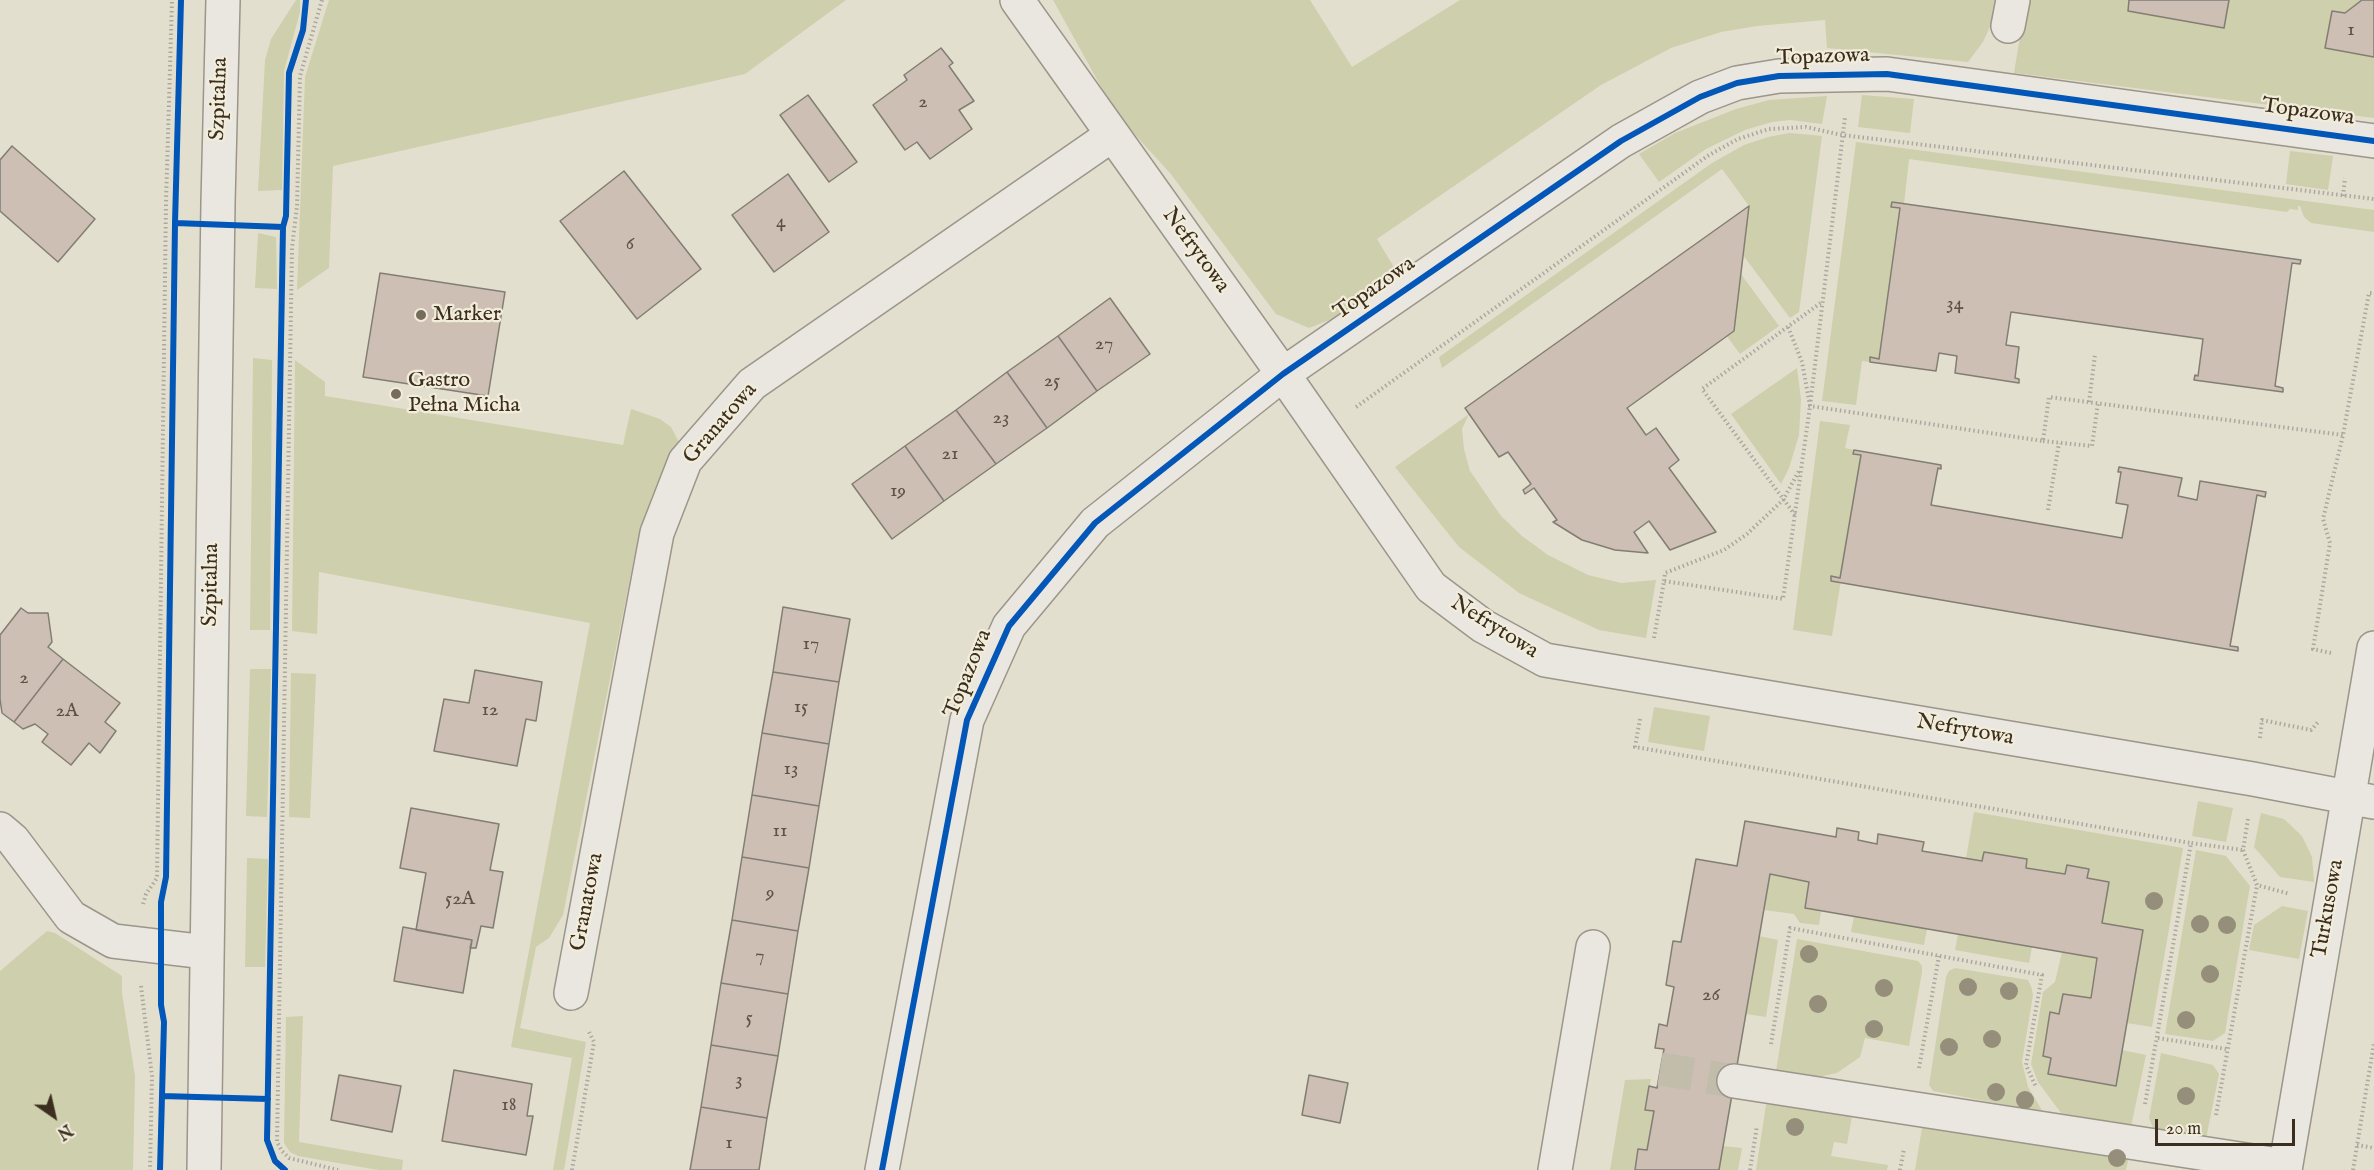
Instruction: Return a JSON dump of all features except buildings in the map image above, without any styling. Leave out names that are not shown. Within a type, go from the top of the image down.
[{"type":"street","name":"Szpitalna","points":[[204,1170],[218,192],[223,0]]},
{"type":"street","name":"Nefrytowa","points":[[1017,0],[1283,374],[1431,587],[1483,626],[1545,660],[2253,779],[2361,800]]},
{"type":"street","name":"Topazowa","points":[[882,1170],[967,720],[1008,626],[1095,523],[1283,374],[1621,141],[1700,97],[1737,83],[1779,76],[1887,74],[2374,141]]},
{"type":"street","name":"Granatowa","points":[[571,993],[657,533],[685,461],[752,384],[1112,135]]},
{"type":"street","name":"Turkusowa","points":[[2285,1168],[2361,800],[2374,648]]},
{"type":"street","points":[[0,829],[13,840],[71,917],[113,942],[206,952]]},
{"type":"street","points":[[1555,1170],[1593,947]]},
{"type":"street","points":[[1749,1083],[2210,1154],[2285,1168]]},
{"type":"path","points":[[140,913],[146,894],[157,878],[166,202],[172,0]]},
{"type":"path","points":[[322,0],[300,76],[297,206],[292,248],[277,1142],[289,1158],[338,1170]]},
{"type":"path","points":[[1664,581],[1783,599],[1810,406],[1845,116]]},
{"type":"path","points":[[1348,412],[1709,155],[1738,139],[1769,129],[1806,127],[1842,135],[2374,199]]},
{"type":"path","points":[[2338,654],[2313,649],[2330,543],[2323,519],[2343,435],[2369,292],[2374,293]]},
{"type":"path","points":[[1795,515],[1702,390],[1822,302]]},
{"type":"path","points":[[1788,327],[1802,362],[1810,406]]},
{"type":"path","points":[[2089,402],[2095,355]]},
{"type":"path","points":[[2043,441],[2049,397],[2343,435]]},
{"type":"path","points":[[1810,406],[2043,441],[2092,446],[2097,403]]},
{"type":"path","points":[[2048,510],[2059,443]]},
{"type":"path","points":[[1652,648],[1665,573],[1724,550],[1748,534],[1783,500],[1800,468]]},
{"type":"path","points":[[1641,715],[1635,747],[2243,850]]},
{"type":"path","points":[[2262,720],[2311,730],[2326,715]]},
{"type":"path","points":[[2210,1154],[2226,1049],[2257,885],[2243,850],[2249,811]]},
{"type":"path","points":[[2138,1143],[2192,843]]},
{"type":"path","points":[[2257,885],[2298,896]]},
{"type":"path","points":[[1750,1170],[1749,1083],[1790,928],[2042,975],[2026,1065],[2038,1092],[2067,1132]]},
{"type":"path","points":[[1900,1170],[1939,956]]},
{"type":"path","points":[[139,978],[152,1076],[150,1170]]},
{"type":"path","points":[[571,993],[594,1042],[572,1170]]},
{"type":"path","points":[[2158,1038],[2226,1049]]},
{"type":"path","points":[[2353,1170],[2374,1043]]},
{"type":"path","points":[[2357,1145],[2374,1148]]},
{"type":"green space","points":[[296,0],[300,0],[300,12],[284,71],[282,190],[258,191],[265,60],[271,39]]},
{"type":"green space","points":[[329,0],[846,0],[745,74],[333,166],[329,268],[297,290],[305,77]]},
{"type":"green space","points":[[1053,0],[1310,0],[1352,67],[1460,0],[1996,0],[1993,20],[1983,42],[1968,62],[1827,48],[1825,20],[1757,26],[1721,32],[1671,48],[1601,85],[1377,239],[1398,274],[1337,317],[1309,328],[1276,314],[1170,173],[1116,114]]},
{"type":"green space","points":[[2026,0],[2374,0],[2374,118],[2014,73]]},
{"type":"green space","points":[[1862,95],[1914,99],[1910,133],[1858,127]]},
{"type":"green space","points":[[1827,96],[1822,124],[1790,120],[1772,122],[1745,130],[1706,149],[1659,182],[1639,154],[1675,133],[1736,109],[1769,100]]},
{"type":"green space","points":[[1790,133],[1822,136],[1799,312],[1790,318],[1743,255],[1749,206],[1722,169],[1442,368],[1439,357],[1712,163],[1744,145]]},
{"type":"green space","points":[[1856,142],[2374,210],[2374,232],[2311,223],[2304,217],[2300,206],[2298,210],[2290,209],[2287,212],[1909,159],[1904,204],[1892,203],[1891,206],[1900,208],[1879,359],[1871,358],[1870,362],[1862,361],[1856,405],[1822,401]]},
{"type":"green space","points":[[2290,151],[2333,156],[2328,190],[2286,184]]},
{"type":"green space","points":[[258,233],[276,237],[277,289],[255,288]]},
{"type":"green space","points":[[1741,274],[1779,326],[1740,354],[1726,335]]},
{"type":"green space","points":[[253,358],[272,360],[270,630],[250,630]]},
{"type":"green space","points":[[295,360],[325,382],[325,396],[623,445],[631,409],[660,419],[671,427],[680,444],[652,496],[639,533],[563,915],[549,938],[536,947],[520,1028],[586,1042],[564,1170],[553,1170],[572,1058],[511,1047],[590,623],[319,572],[317,634],[292,631]]},
{"type":"green space","points":[[1797,368],[1801,399],[1799,435],[1789,468],[1781,484],[1731,414]]},
{"type":"green space","points":[[1469,414],[1462,429],[1470,471],[1501,516],[1522,536],[1548,555],[1588,575],[1621,583],[1656,580],[1646,638],[1599,630],[1519,593],[1459,547],[1395,467]]},
{"type":"green space","points":[[1820,421],[1850,425],[1845,448],[1854,450],[1853,454],[1861,455],[1832,636],[1793,630]]},
{"type":"green space","points":[[250,669],[271,669],[267,817],[246,816]]},
{"type":"green space","points":[[291,673],[316,674],[310,818],[289,817]]},
{"type":"green space","points":[[1654,707],[1710,716],[1704,751],[1648,742]]},
{"type":"green space","points":[[2198,801],[2233,808],[2226,842],[2192,836]]},
{"type":"green space","points":[[1974,812],[2183,848],[2152,1027],[2127,1023],[2143,930],[2102,923],[2109,882],[2087,878],[2089,869],[2067,865],[2065,874],[2026,868],[2027,859],[1984,852],[1982,861],[1966,858]]},
{"type":"green space","points":[[2261,813],[2284,819],[2302,836],[2312,857],[2314,882],[2280,877],[2254,847]]},
{"type":"green space","points":[[2196,850],[2226,856],[2250,886],[2225,1033],[2213,1041],[2165,1034]]},
{"type":"green space","points":[[247,858],[268,859],[265,967],[245,967]]},
{"type":"green space","points":[[1770,874],[1809,882],[1805,908],[1821,911],[1819,925],[1800,923],[1794,914],[1764,910]]},
{"type":"green space","points":[[2282,906],[2308,911],[2299,959],[2249,950],[2254,925]]},
{"type":"green space","points":[[1854,916],[1927,929],[1924,945],[1851,932]]},
{"type":"green space","points":[[47,931],[55,933],[122,976],[122,993],[135,1076],[133,1170],[0,1170],[0,971]]},
{"type":"green space","points":[[1958,934],[2032,947],[2029,963],[1955,950]]},
{"type":"green space","points":[[1759,936],[1778,940],[1766,1017],[1746,1014]]},
{"type":"green space","points":[[1797,939],[1918,961],[1922,966],[1922,972],[1909,1046],[1865,1038],[1860,1057],[1837,1073],[1813,1078],[1776,1071]]},
{"type":"green space","points":[[2062,952],[2097,958],[2091,998],[2063,994],[2059,1014],[2050,1013],[2043,1056],[2051,1058],[2048,1074],[2116,1086],[2122,1050],[2146,1055],[2131,1127],[2061,1113],[2038,1082],[2031,1064],[2043,992],[2055,982]]},
{"type":"green space","points":[[1955,968],[2028,980],[2033,995],[2022,1062],[2028,1087],[2043,1112],[1933,1091],[1929,1085],[1946,977],[1949,971]]},
{"type":"green space","points":[[303,1016],[299,1142],[403,1160],[402,1170],[378,1170],[298,1156],[290,1152],[284,1143],[286,1017]]},
{"type":"green space","points":[[2161,1053],[2213,1065],[2219,1074],[2206,1139],[2154,1130],[2149,1118]]},
{"type":"green space","points":[[1651,1079],[1645,1109],[1654,1111],[1647,1150],[1638,1149],[1635,1170],[1610,1170],[1625,1080]]},
{"type":"green space","points":[[1769,1102],[1853,1111],[1847,1144],[1834,1142],[1831,1156],[1888,1165],[1887,1170],[1756,1170],[1766,1105]]},
{"type":"green space","points":[[1924,1116],[2130,1152],[2126,1170],[1915,1170]]},
{"type":"green space","points":[[1723,1146],[1742,1148],[1738,1170],[1719,1170]]},
{"type":"tunnel","points":[[1660,1069],[1734,1081]]},
{"type":"cycle path","points":[[160,1170],[164,1022],[161,1005],[161,902],[166,877],[175,223],[181,0]]},
{"type":"cycle path","points":[[285,1170],[275,1161],[267,1140],[283,227],[286,216],[289,73],[303,30],[306,0]]},
{"type":"cycle path","points":[[882,1170],[967,720],[1009,626],[1095,523],[1283,374],[1621,141],[1700,97],[1737,83],[1779,76],[1887,74],[2374,141]]},
{"type":"cycle path","points":[[175,223],[283,227]]},
{"type":"cycle path","points":[[162,1096],[268,1099]]},
{"type":"place","name":"Marker","points":[[421,315]]},
{"type":"place","name":"Gastro Pełna Micha","points":[[396,394]]}]
